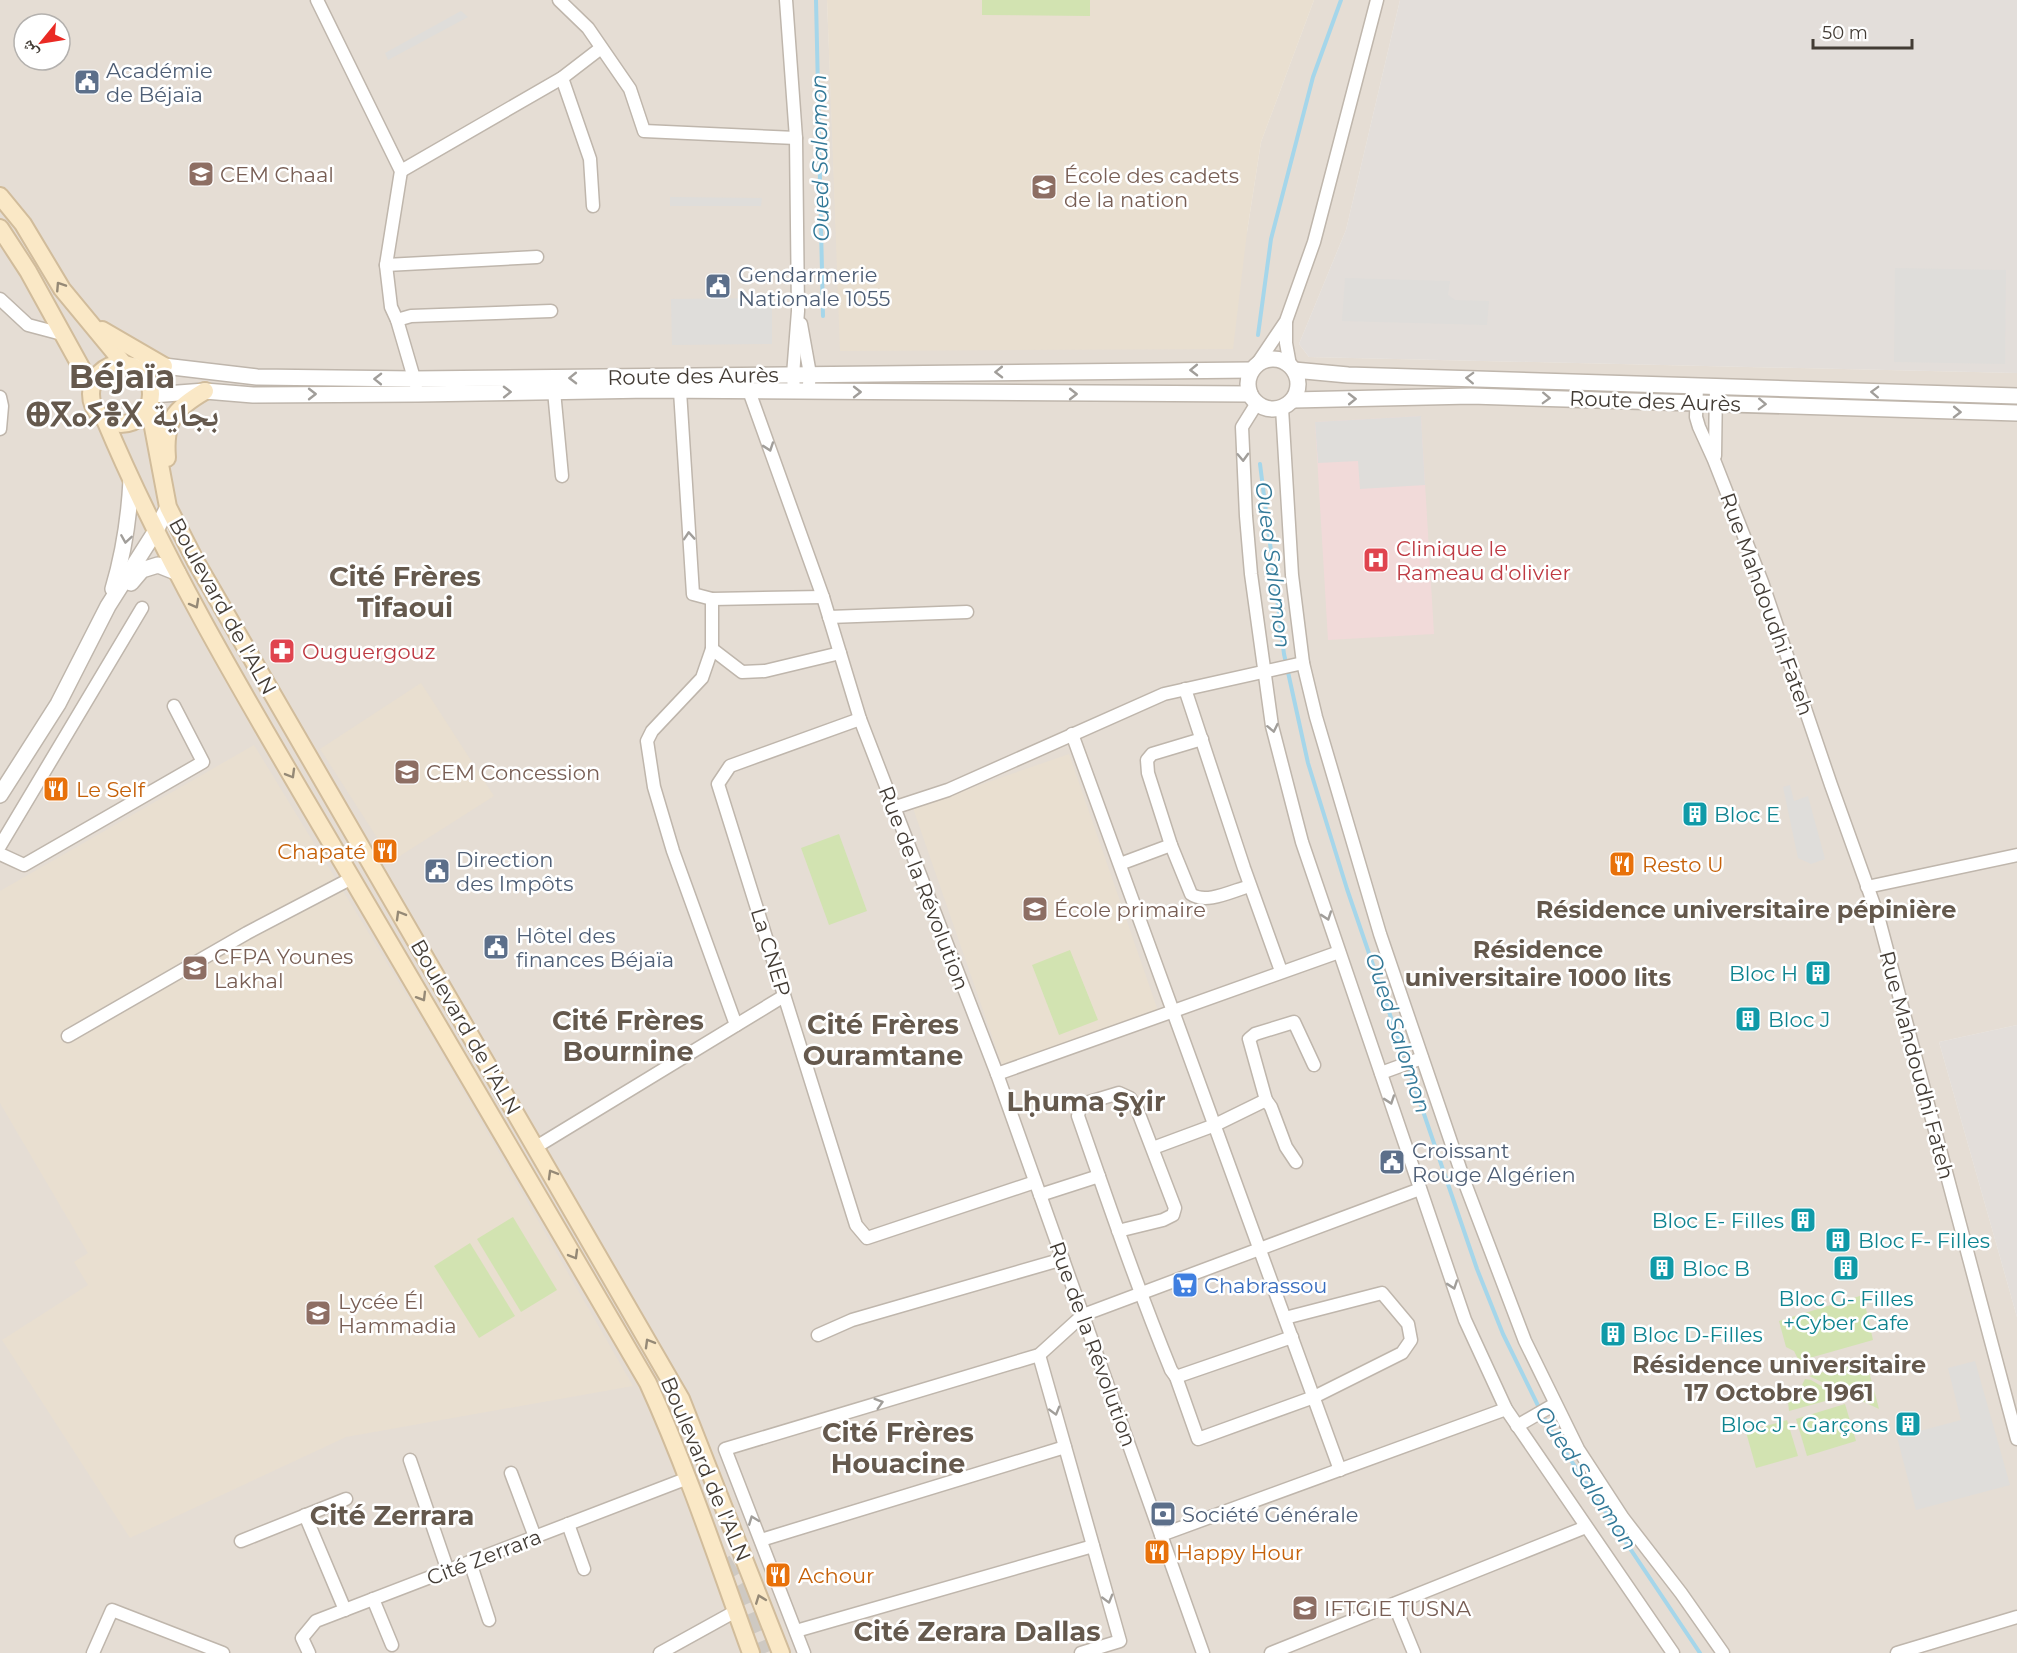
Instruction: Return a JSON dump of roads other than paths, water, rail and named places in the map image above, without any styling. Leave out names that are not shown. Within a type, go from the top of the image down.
[{"type":"main road","points":[[0,196],[23,224],[62,289],[86,320],[129,365],[147,378],[151,401],[144,415],[135,421],[115,424],[105,420],[93,406],[92,387],[95,379],[107,367],[129,365]]},
{"type":"main road","points":[[0,228],[28,271],[92,387]]},
{"type":"main road","points":[[86,320],[164,366]]},
{"type":"main road","points":[[168,507],[167,430],[173,417],[182,407],[205,391]]},
{"type":"main road","name":"Boulevard de l'ALN","points":[[151,401],[168,507],[196,562],[297,739],[681,1399],[781,1653]]},
{"type":"main road","name":"Boulevard de l'ALN","points":[[105,420],[155,532],[271,742],[648,1383],[673,1437],[717,1553],[751,1653]]},
{"type":"street","points":[[317,0],[401,171],[386,265],[391,307],[397,320],[418,394]]},
{"type":"street","points":[[559,0],[588,28],[630,89],[644,131],[796,138]]},
{"type":"street","points":[[786,0],[796,138],[798,305],[793,375],[801,391]]},
{"type":"street","points":[[1287,404],[1269,408],[1253,398],[1248,386],[1255,367],[1286,321],[1314,242],[1377,0]]},
{"type":"street","points":[[401,171],[562,78],[601,48]]},
{"type":"street","points":[[562,78],[590,159],[593,206]]},
{"type":"street","points":[[386,265],[537,257]]},
{"type":"street","points":[[0,299],[28,325],[62,334]]},
{"type":"street","points":[[798,305],[810,374],[801,391]]},
{"type":"street","points":[[397,320],[411,316],[551,311]]},
{"type":"street","points":[[1286,321],[1286,343],[1299,385],[1287,404],[1293,575],[1303,663],[1316,717],[1419,1060],[1525,1341],[1553,1405],[1578,1449],[1623,1518],[1681,1593],[1723,1653]]},
{"type":"street","points":[[1255,367],[1270,359],[1277,359],[1292,367]]},
{"type":"street","name":"Route des Aurès","points":[[129,365],[164,366],[257,377],[414,379],[1255,367]]},
{"type":"street","name":"Route des Aurès","points":[[1292,367],[1348,375],[1696,385],[1946,396],[2017,396]]},
{"type":"street","name":"Rue Mahdoudhi Fateh","points":[[1696,385],[1698,422],[1762,582],[1878,916],[2017,1438]]},
{"type":"street","name":"Rue Mahdoudhi Fateh","points":[[1714,460],[1716,386]]},
{"type":"street","name":"Route des Aurès","points":[[151,401],[205,391],[253,394],[801,391],[1253,398]]},
{"type":"street","points":[[554,391],[562,476]]},
{"type":"street","points":[[680,391],[693,594],[712,599],[823,597]]},
{"type":"street","name":"Rue de la Révolution","points":[[749,392],[823,597],[860,719],[997,1074],[1203,1653]]},
{"type":"street","name":"Route des Aurès","points":[[1287,404],[1470,396],[2017,413]]},
{"type":"street","points":[[0,397],[2,406],[0,429]]},
{"type":"street","points":[[1253,398],[1242,427],[1245,516],[1263,671],[1272,726],[1302,842],[1339,952],[1385,1073],[1420,1189],[1465,1320],[1506,1409],[1522,1424],[1586,1527],[1673,1653]]},
{"type":"street","points":[[108,606],[124,553],[131,480]]},
{"type":"street","points":[[0,795],[58,704],[108,606],[155,532],[168,507]]},
{"type":"street","points":[[108,606],[142,570],[158,564],[178,573]]},
{"type":"street","points":[[712,599],[712,649],[702,678],[652,732],[647,741],[654,787],[673,851],[736,1025]]},
{"type":"street","points":[[0,846],[142,608]]},
{"type":"street","points":[[829,617],[967,612]]},
{"type":"street","points":[[712,649],[742,672],[765,670],[840,653]]},
{"type":"street","points":[[893,808],[948,790],[1164,694],[1303,663]]},
{"type":"street","points":[[1185,689],[1250,886],[1281,971]]},
{"type":"street","points":[[0,854],[24,865],[203,762],[174,706]]},
{"type":"street","name":"La CNEP","points":[[860,719],[730,766],[718,784],[856,1225],[867,1238],[1035,1182]]},
{"type":"street","points":[[1072,734],[1340,1470]]},
{"type":"street","points":[[1202,739],[1152,754],[1147,760],[1148,773],[1171,845],[1191,894],[1197,898],[1205,899],[1250,886]]},
{"type":"street","points":[[1120,864],[1171,845]]},
{"type":"street","points":[[1867,887],[2017,855]]},
{"type":"street","points":[[68,1036],[247,933],[352,878]]},
{"type":"street","points":[[997,1074],[1339,952]]},
{"type":"street","points":[[536,1147],[784,996]]},
{"type":"street","points":[[1296,1162],[1286,1147],[1271,1107],[1266,1100],[1249,1039],[1255,1034],[1294,1022],[1314,1065]]},
{"type":"street","points":[[1385,1073],[1419,1060]]},
{"type":"street","points":[[1118,1231],[1163,1220],[1173,1215],[1175,1208],[1153,1148],[1130,1098],[1119,1093],[1086,1103],[1080,1107],[1078,1116],[1099,1176],[1118,1231],[1140,1294],[1171,1370],[1176,1377],[1198,1439],[1314,1397],[1402,1353],[1412,1340],[1408,1324],[1382,1293],[1285,1318]]},
{"type":"street","points":[[1153,1148],[1215,1125],[1266,1100]]},
{"type":"street","points":[[1040,1195],[1099,1176]]},
{"type":"street","points":[[703,1455],[1039,1355],[1083,1315],[1420,1189]]},
{"type":"street","points":[[818,1335],[852,1320],[1063,1259]]},
{"type":"street","points":[[1176,1377],[1292,1337]]},
{"type":"street","points":[[1039,1355],[1120,1641],[1081,1653]]},
{"type":"street","points":[[1522,1424],[1553,1405]]},
{"type":"street","points":[[1161,1535],[1506,1409]]},
{"type":"street","points":[[761,1540],[1065,1447]]},
{"type":"street","points":[[725,1449],[804,1653]]},
{"type":"street","points":[[410,1460],[448,1570]]},
{"type":"street","points":[[511,1473],[535,1537]]},
{"type":"street","name":"Cité Zerrara","points":[[309,1653],[302,1638],[316,1621],[688,1478]]},
{"type":"street","points":[[241,1541],[346,1499]]},
{"type":"street","points":[[305,1515],[345,1611]]},
{"type":"street","points":[[568,1524],[584,1569]]},
{"type":"street","points":[[1271,1653],[1586,1527]]},
{"type":"street","points":[[796,1631],[1093,1546]]},
{"type":"street","points":[[470,1562],[489,1620]]},
{"type":"street","points":[[373,1599],[392,1645]]},
{"type":"street","points":[[1394,1604],[1414,1653]]},
{"type":"street","points":[[93,1653],[112,1610],[223,1653]]},
{"type":"street","points":[[660,1653],[735,1611]]},
{"type":"street","points":[[1897,1653],[2017,1617]]},
{"type":"waterway","name":"Oued Salomon","points":[[816,0],[823,316]]},
{"type":"waterway","name":"Oued Salomon","points":[[1258,335],[1271,239],[1313,77],[1341,0]]},
{"type":"waterway","name":"Oued Salomon","points":[[1260,464],[1284,654],[1308,763],[1347,889],[1477,1269],[1503,1334],[1548,1426],[1700,1653]]},
{"type":"tunnel","points":[[721,1561],[739,1591],[765,1653]]},
{"type":"place","name":"Académie de Béjaïa","points":[[87,82]]},
{"type":"place","name":"CEM Chaal","points":[[201,174]]},
{"type":"place","name":"École des cadets de la nation","points":[[1044,187]]},
{"type":"place","name":"Gendarmerie Nationale 1055","points":[[718,286]]},
{"type":"place","name":"Clinique le Rameau d'olivier","points":[[1376,560]]},
{"type":"place","name":"Ouguergouz","points":[[282,651]]},
{"type":"place","name":"CEM Concession","points":[[407,772]]},
{"type":"place","name":"Le Self","points":[[56,789]]},
{"type":"place","name":"Bloc E","points":[[1695,814]]},
{"type":"place","name":"Chapaté","points":[[385,851]]},
{"type":"place","name":"Resto U","points":[[1622,864]]},
{"type":"place","name":"Direction des Impôts","points":[[437,871]]},
{"type":"place","name":"École primaire","points":[[1035,909]]},
{"type":"place","name":"Hôtel des finances Béjaïa","points":[[496,947]]},
{"type":"place","name":"CFPA Younes Lakhal","points":[[195,968]]},
{"type":"place","name":"Bloc H","points":[[1818,973]]},
{"type":"place","name":"Bloc J","points":[[1748,1019]]},
{"type":"place","name":"Croissant Rouge Algérien","points":[[1392,1162]]},
{"type":"place","name":"Bloc E- Filles","points":[[1803,1220]]},
{"type":"place","name":"Bloc F- Filles","points":[[1838,1240]]},
{"type":"place","name":"Bloc B","points":[[1662,1268]]},
{"type":"place","name":"Bloc G- Filles +Cyber Cafe","points":[[1846,1268]]},
{"type":"place","name":"Chabrassou","points":[[1185,1285]]},
{"type":"place","name":"Lycée Él Hammadia","points":[[318,1313]]},
{"type":"place","name":"Bloc D-Filles","points":[[1613,1334]]},
{"type":"place","name":"Bloc J - Garçons","points":[[1908,1424]]},
{"type":"place","name":"Société Générale","points":[[1163,1514]]},
{"type":"place","name":"Happy Hour","points":[[1157,1552]]},
{"type":"place","name":"Achour","points":[[778,1575]]},
{"type":"place","name":"IFTGIE TUSNA","points":[[1305,1608]]},
{"type":"district","name":"Béjaïa ⴲⴳⴰⵢⴻⵝ بجاية","points":[[122,395]]},
{"type":"district","name":"Cité Frères Tifaoui","points":[[405,592]]},
{"type":"district","name":"Résidence universitaire pépinière","points":[[1746,909]]},
{"type":"district","name":"Résidence universitaire 1000 lits","points":[[1538,963]]},
{"type":"district","name":"Cité Frères Bournine","points":[[628,1036]]},
{"type":"district","name":"Cité Frères Ouramtane","points":[[883,1040]]},
{"type":"district","name":"Lḥuma Ṣɣir","points":[[1086,1101]]},
{"type":"district","name":"Résidence universitaire 17 Octobre 1961","points":[[1779,1378]]},
{"type":"district","name":"Cité Frères Houacine","points":[[898,1448]]},
{"type":"district","name":"Cité Zerrara","points":[[392,1515]]},
{"type":"district","name":"Cité Zerara Dallas","points":[[977,1631]]}]
